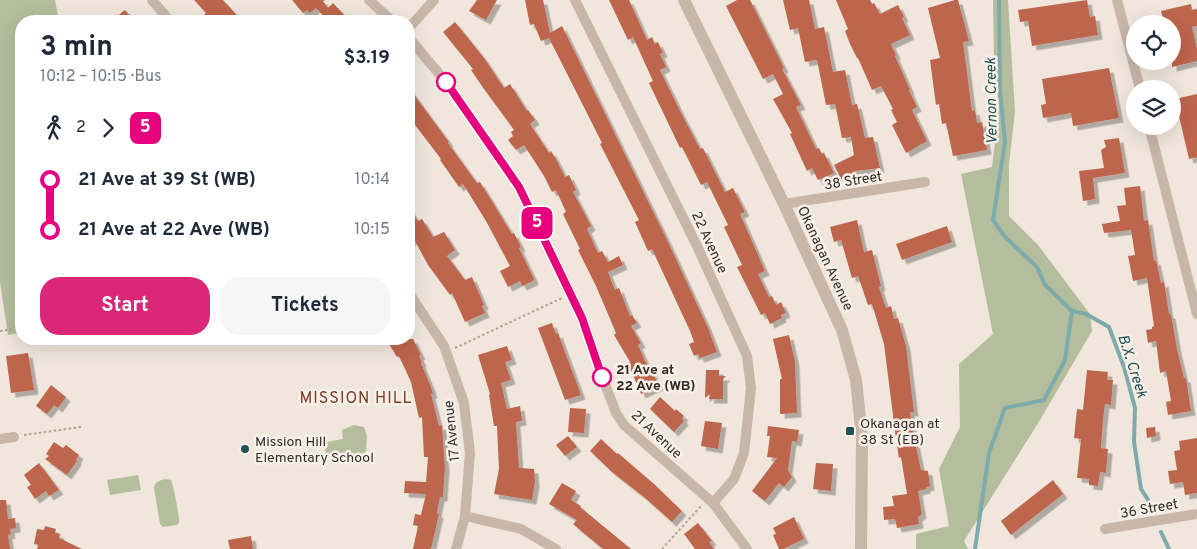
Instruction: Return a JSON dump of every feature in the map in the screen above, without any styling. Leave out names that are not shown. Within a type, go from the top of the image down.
[{"type":"street","points":[[152,0],[165,15]]},
{"type":"street","points":[[369,0],[385,15]]},
{"type":"street","points":[[415,21],[434,0]]},
{"type":"street","name":"22 Avenue","points":[[575,0],[697,246],[746,356],[751,388],[744,453],[734,479],[711,501]]},
{"type":"street","name":"Okanagan Avenue","points":[[684,0],[784,204],[842,330],[856,380],[862,438],[861,549]]},
{"type":"street","points":[[1117,0],[1138,80]]},
{"type":"street","name":"21 Avenue","points":[[415,45],[446,82],[519,187],[587,331],[616,413],[624,425],[711,501],[747,549]]},
{"type":"street","points":[[1151,135],[1197,314]]},
{"type":"street","name":"38 Street","points":[[784,204],[925,182]]},
{"type":"street","name":"17 Avenue","points":[[415,302],[444,346],[464,403],[470,453],[465,516],[456,549]]},
{"type":"street","points":[[0,439],[14,437]]},
{"type":"street","name":"36 Street","points":[[1105,530],[1197,514]]},
{"type":"street","points":[[465,516],[521,529],[556,549]]},
{"type":"path","points":[[446,352],[571,294]]},
{"type":"path","points":[[0,331],[15,329]]},
{"type":"path","points":[[14,437],[81,427]]},
{"type":"path","points":[[662,549],[711,501]]},
{"type":"green space","points":[[0,0],[55,0],[58,15],[15,15],[15,334],[8,335],[0,282]]},
{"type":"green space","points":[[993,0],[1008,0],[1015,112],[1009,164],[1009,216],[1038,245],[1090,314],[1092,331],[1040,420],[964,541],[968,549],[916,549],[916,534],[949,526],[939,469],[960,427],[959,364],[993,334],[961,174],[992,167],[999,107],[994,60]]},
{"type":"green space","points":[[354,425],[364,427],[367,436],[366,452],[361,455],[328,456],[325,451],[327,442],[343,439],[342,430]]},
{"type":"green space","points":[[138,475],[141,490],[110,495],[107,480]]},
{"type":"green space","points":[[165,479],[171,480],[172,483],[179,522],[177,525],[163,527],[160,524],[154,488],[156,483]]},
{"type":"building","points":[[194,0],[223,0],[237,15],[204,15],[206,13]]},
{"type":"building","points":[[292,0],[325,0],[323,1],[328,8],[333,3],[344,15],[322,15],[316,8],[310,13],[307,10],[303,13]]},
{"type":"building","points":[[477,0],[497,0],[486,20],[469,11]]},
{"type":"building","points":[[525,0],[543,0],[550,33],[562,26],[668,242],[708,328],[717,352],[700,358],[698,354],[694,356],[689,344],[694,342],[690,331],[652,249],[648,251],[635,222],[639,220],[549,38],[541,41],[534,24],[530,25]]},
{"type":"building","points":[[609,0],[629,0],[647,40],[652,37],[655,44],[658,42],[663,53],[660,54],[666,67],[660,70],[681,113],[700,149],[703,148],[725,192],[733,188],[745,212],[740,214],[765,271],[758,274],[769,297],[772,296],[776,305],[781,302],[786,313],[781,315],[782,318],[770,324],[765,313],[761,315],[737,267],[742,265],[724,227],[728,225],[707,182],[701,185],[682,147],[680,148],[649,83],[653,81],[633,37],[628,40]]},
{"type":"building","points":[[737,0],[750,0],[801,105],[796,107],[816,149],[819,148],[822,154],[824,153],[834,173],[818,180],[812,168],[807,171],[790,134],[792,133],[773,99],[783,94],[773,74],[763,79],[726,6]]},
{"type":"building","points":[[783,0],[809,0],[815,29],[824,27],[833,72],[845,70],[852,105],[857,104],[865,138],[873,137],[880,168],[855,171],[841,179],[834,165],[854,155],[851,137],[842,138],[835,104],[826,105],[817,60],[805,62],[798,28],[790,30]]},
{"type":"building","points":[[836,0],[870,0],[872,4],[874,3],[880,14],[898,5],[904,17],[902,18],[910,35],[891,44],[917,107],[912,110],[927,141],[906,153],[892,125],[897,122],[891,110],[893,109],[881,86],[872,90],[850,44],[845,31],[848,29]]},
{"type":"building","points":[[958,0],[969,41],[963,42],[972,111],[975,110],[977,123],[982,122],[987,150],[953,156],[946,123],[942,124],[939,104],[936,105],[930,60],[940,58],[928,8]]},
{"type":"building","points":[[1087,0],[1090,17],[1095,16],[1098,35],[1032,46],[1028,21],[1020,22],[1018,10]]},
{"type":"building","points":[[1191,4],[1192,10],[1197,9],[1197,26],[1192,27],[1197,49],[1197,61],[1181,65],[1181,15],[1162,15],[1161,11]]},
{"type":"building","points":[[125,10],[130,15],[119,15]]},
{"type":"building","points":[[455,22],[484,58],[504,88],[510,84],[535,120],[530,124],[549,153],[551,151],[565,177],[569,175],[576,190],[573,192],[591,226],[587,229],[598,253],[602,251],[608,262],[619,256],[623,265],[608,272],[615,290],[619,288],[630,316],[632,315],[637,323],[631,326],[641,343],[638,345],[648,367],[659,386],[641,394],[628,363],[630,362],[614,335],[616,333],[563,214],[566,212],[556,190],[552,192],[524,145],[516,150],[508,140],[513,136],[511,132],[514,130],[471,70],[473,69],[443,32]]},
{"type":"building","points":[[1109,68],[1119,118],[1073,126],[1071,113],[1043,118],[1041,105],[1046,104],[1042,79]]},
{"type":"building","points":[[1197,94],[1197,157],[1189,159],[1181,125],[1181,98]]},
{"type":"building","points":[[415,96],[477,183],[480,182],[512,234],[514,233],[534,279],[533,281],[522,286],[520,281],[508,287],[500,271],[510,266],[486,221],[463,184],[459,187],[415,125]]},
{"type":"building","points":[[1119,138],[1125,173],[1093,178],[1095,199],[1083,201],[1079,171],[1104,168],[1101,150],[1106,147],[1104,140]]},
{"type":"building","points":[[1140,186],[1144,221],[1148,220],[1154,261],[1156,260],[1161,283],[1164,282],[1177,349],[1184,378],[1186,378],[1191,411],[1168,415],[1166,402],[1171,401],[1166,371],[1160,373],[1156,341],[1148,343],[1146,330],[1152,329],[1154,326],[1147,278],[1133,281],[1128,256],[1135,255],[1131,230],[1104,233],[1102,224],[1120,221],[1117,206],[1126,205],[1124,188]]},
{"type":"building","points":[[415,217],[418,221],[422,219],[433,237],[444,232],[455,250],[447,256],[465,280],[472,277],[484,305],[482,306],[485,313],[465,322],[452,293],[450,295],[428,265],[415,241]]},
{"type":"building","points":[[857,220],[864,252],[872,250],[881,286],[879,287],[886,308],[891,306],[894,319],[898,318],[906,346],[914,412],[910,412],[912,427],[921,470],[928,471],[930,486],[918,491],[922,514],[918,517],[919,524],[897,528],[895,519],[884,520],[883,507],[894,506],[892,496],[907,494],[896,439],[884,344],[872,304],[868,305],[858,276],[852,278],[841,240],[834,242],[830,227]]},
{"type":"building","points":[[947,226],[952,242],[902,260],[896,244]]},
{"type":"building","points":[[552,323],[556,334],[558,333],[581,395],[565,400],[538,328]]},
{"type":"building","points":[[789,335],[795,362],[797,413],[780,414],[780,379],[782,379],[773,339]]},
{"type":"building","points":[[415,343],[421,355],[419,356],[421,363],[431,387],[439,426],[442,425],[445,467],[443,497],[440,497],[437,513],[439,514],[431,549],[413,549],[418,526],[413,525],[415,514],[421,515],[426,494],[404,493],[405,481],[426,482],[428,457],[424,457],[422,417],[419,418],[411,382],[399,356],[397,357],[390,345],[415,345]]},
{"type":"building","points":[[507,346],[512,360],[505,362],[511,380],[501,383],[507,409],[520,406],[522,421],[516,422],[519,468],[534,469],[535,482],[532,500],[494,494],[499,469],[497,426],[494,426],[490,394],[478,355]]},
{"type":"building","points":[[28,353],[34,390],[11,393],[6,356]]},
{"type":"building","points":[[706,370],[719,370],[719,376],[726,376],[723,379],[723,399],[709,399],[710,394],[705,398]]},
{"type":"building","points":[[1087,370],[1108,372],[1107,380],[1113,380],[1111,405],[1105,404],[1103,420],[1101,448],[1108,449],[1106,473],[1100,472],[1098,486],[1089,485],[1089,479],[1077,478],[1081,439],[1074,438],[1077,409],[1083,410]]},
{"type":"building","points":[[51,385],[66,397],[58,408],[54,405],[47,414],[36,406]]},
{"type":"building","points":[[660,397],[675,411],[676,409],[684,416],[682,418],[684,421],[674,432],[650,409]]},
{"type":"building","points":[[570,408],[586,409],[584,433],[568,432]]},
{"type":"building","points":[[705,421],[722,423],[718,449],[701,446]]},
{"type":"building","points":[[768,426],[799,430],[797,442],[792,441],[788,470],[792,477],[784,487],[779,483],[765,501],[752,491],[777,458],[767,457],[770,436],[767,436]]},
{"type":"building","points":[[1155,427],[1156,436],[1147,438],[1146,428]]},
{"type":"building","points":[[568,436],[577,447],[565,456],[556,445]]},
{"type":"building","points":[[1197,438],[1197,493],[1185,495],[1183,482],[1170,484],[1168,471],[1177,470],[1174,451],[1180,450],[1179,441]]},
{"type":"building","points":[[601,439],[654,484],[682,511],[672,522],[590,451]]},
{"type":"building","points":[[54,442],[63,448],[66,445],[79,455],[67,475],[45,459],[49,456],[46,454]]},
{"type":"building","points":[[39,463],[59,490],[49,496],[46,491],[35,499],[27,487],[31,485],[24,475]]},
{"type":"building","points":[[816,463],[833,464],[831,491],[813,489]]},
{"type":"building","points":[[1053,480],[1063,494],[1011,535],[1001,521]]},
{"type":"building","points":[[562,483],[576,491],[571,500],[581,506],[631,549],[603,549],[573,524],[577,520],[549,504]]},
{"type":"building","points":[[0,500],[6,500],[8,519],[15,518],[16,528],[10,529],[11,534],[8,535],[10,549],[0,549]]},
{"type":"building","points":[[794,517],[804,539],[779,549],[773,535],[776,534],[773,528]]},
{"type":"building","points":[[698,523],[712,541],[709,542],[714,549],[695,549],[684,534]]},
{"type":"building","points":[[45,526],[56,529],[55,533],[60,534],[59,538],[82,549],[37,549],[38,545],[34,544],[37,529],[44,530]]},
{"type":"building","points":[[251,536],[253,549],[230,549],[228,540]]},
{"type":"waterway","name":"Vernon Creek","points":[[999,0],[1000,90],[1005,142],[993,220],[1005,237],[1037,267],[1045,285],[1072,311]]},
{"type":"waterway","name":"B.X. Creek","points":[[1072,311],[1086,314],[1109,327],[1124,367],[1135,408],[1134,442],[1141,489],[1154,509]]},
{"type":"waterway","name":"Vernon Creek","points":[[975,549],[989,453],[1005,408],[1044,400],[1065,360],[1072,311]]},
{"type":"waterway","name":"B.X. Creek","points":[[1161,532],[1169,549]]},
{"type":"bus line","name":"5","points":[[446,82],[519,187],[582,318],[602,377]]},
{"type":"place","name":"21 Ave at 22 Ave (WB)","points":[[602,377]]},
{"type":"place","name":"Okanagan at 38 St (EB)","points":[[850,431]]},
{"type":"place","name":"Mission Hill Elementary School","points":[[245,449]]},
{"type":"district","name":"MISSION HILL","points":[[356,397]]}]
